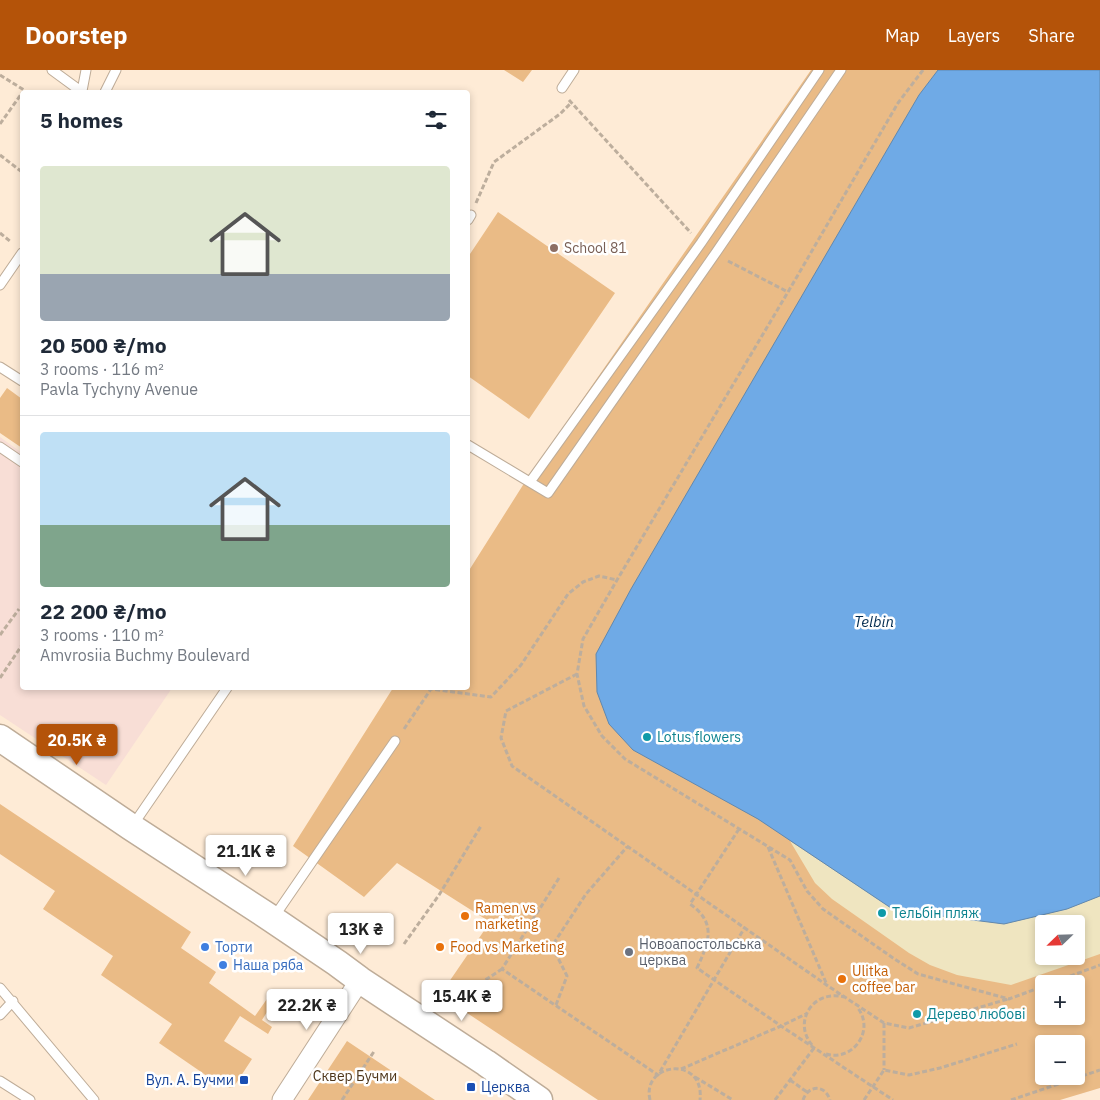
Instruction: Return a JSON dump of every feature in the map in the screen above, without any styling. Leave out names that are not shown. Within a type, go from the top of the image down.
[{"type":"street","points":[[0,738],[131,827],[337,962],[360,980],[539,1100]]},
{"type":"street","points":[[282,1100],[360,980]]},
{"type":"lane","points":[[52,70],[79,90]]},
{"type":"lane","points":[[82,90],[86,70]]},
{"type":"lane","points":[[106,90],[116,70]]},
{"type":"lane","points":[[562,88],[574,70]]},
{"type":"lane","points":[[530,482],[700,243],[819,70]]},
{"type":"lane","points":[[470,446],[548,493],[841,70]]},
{"type":"lane","points":[[0,285],[20,256]]},
{"type":"lane","points":[[0,367],[20,380]]},
{"type":"lane","points":[[0,447],[20,461]]},
{"type":"lane","points":[[131,827],[226,690]]},
{"type":"lane","points":[[272,919],[395,742]]},
{"type":"lane","points":[[0,988],[94,1100]]},
{"type":"lane","points":[[0,1015],[13,1002]]},
{"type":"lane","points":[[0,1081],[30,1100]]},
{"type":"path","points":[[922,70],[898,103],[616,580],[584,639],[577,674],[584,706],[602,736],[625,759],[790,860],[807,891],[824,909],[918,974],[1009,998]]},
{"type":"path","points":[[0,75],[24,90]]},
{"type":"path","points":[[562,88],[571,102],[700,243]]},
{"type":"path","points":[[0,124],[20,97]]},
{"type":"path","points":[[470,216],[494,162],[560,114],[571,102]]},
{"type":"path","points":[[0,155],[20,170]]},
{"type":"path","points":[[715,254],[788,292]]},
{"type":"path","points":[[438,690],[491,697],[521,665],[568,594],[583,582],[599,576],[616,580]]},
{"type":"path","points":[[0,636],[18,609]]},
{"type":"path","points":[[0,678],[20,648]]},
{"type":"path","points":[[577,674],[506,711],[500,738],[512,766],[828,986],[884,1023],[909,1028],[1035,989]]},
{"type":"path","points":[[395,742],[429,690]]},
{"type":"path","points":[[404,944],[439,895],[481,826]]},
{"type":"path","points":[[739,829],[690,904],[701,912],[707,925],[708,938],[697,968],[893,1100]]},
{"type":"path","points":[[556,1005],[567,976],[552,946],[586,894],[627,847]]},
{"type":"path","points":[[768,847],[828,986]]},
{"type":"path","points":[[473,988],[502,969],[559,878]]},
{"type":"path","points":[[650,1100],[650,1088],[745,928]]},
{"type":"path","points":[[1073,975],[1100,965]]},
{"type":"path","points":[[502,969],[658,1075]]},
{"type":"path","points":[[847,998],[828,996],[819,999],[812,1005],[804,1022],[808,1041],[814,1048],[831,1056],[849,1052],[856,1046],[862,1038],[864,1020],[855,1004]]},
{"type":"path","points":[[682,1069],[807,1013]]},
{"type":"path","points":[[864,1100],[884,1070],[884,1023]]},
{"type":"path","points":[[884,1070],[909,1074],[940,1068],[1017,1044]]},
{"type":"path","points":[[774,1100],[814,1048]]},
{"type":"path","points":[[342,1100],[375,1050]]},
{"type":"path","points":[[658,1075],[665,1070],[673,1068],[682,1069],[734,1100]]},
{"type":"path","points":[[1011,1100],[1100,1070]]},
{"type":"path","points":[[694,1076],[699,1084],[700,1100]]},
{"type":"path","points":[[790,1080],[807,1092]]},
{"type":"path","points":[[803,1100],[807,1092],[811,1089],[819,1088],[827,1093],[830,1100]]},
{"type":"shaded area","points":[[0,437],[20,452],[20,690],[171,690],[106,785],[0,715]]},
{"type":"green space","points":[[504,70],[532,70],[523,82]]},
{"type":"green space","points":[[811,70],[1100,70],[1100,1088],[1060,1100],[598,1100],[440,995],[490,922],[397,863],[364,897],[293,846],[392,690],[470,690],[470,569],[523,485]]},
{"type":"green space","points":[[498,212],[615,293],[529,419],[470,377],[470,254]]},
{"type":"green space","points":[[7,388],[20,398],[20,447],[0,433],[0,398]]},
{"type":"green space","points":[[0,804],[191,932],[181,948],[216,972],[209,983],[255,1016],[274,989],[290,1000],[283,1011],[272,1004],[262,1020],[272,1027],[268,1034],[240,1016],[224,1041],[252,1059],[233,1088],[223,1087],[159,1043],[172,1024],[101,975],[113,956],[43,909],[55,891],[0,854]]},
{"type":"green space","name":"Сквер Бучми","points":[[347,1041],[435,1100],[308,1100]]},
{"type":"sand","name":"Тельбін пляж","points":[[790,841],[895,910],[1004,924],[1035,917],[1035,965],[1068,965],[1035,975],[1035,977],[1011,985],[957,975],[930,965],[909,953],[832,899],[815,883]]},
{"type":"sand","name":"Тельбін пляж","points":[[1100,896],[1100,954],[1085,959],[1085,915],[1042,915],[1067,909]]},
{"type":"water","name":"Telbin","points":[[938,70],[1100,70],[1100,896],[1067,909],[1035,915],[1035,917],[1004,924],[894,910],[758,819],[633,750],[609,724],[597,692],[596,654],[631,589],[919,95]]},
{"type":"place","name":"School 81","points":[[554,248]]},
{"type":"place","name":"Lotus flowers","points":[[647,737]]},
{"type":"place","name":"Тельбін пляж","points":[[882,913]]},
{"type":"place","name":"Ramen vs marketing","points":[[465,916]]},
{"type":"place","name":"Торти","points":[[205,947]]},
{"type":"place","name":"Food vs Marketing","points":[[440,947]]},
{"type":"place","name":"Новоапостольська церква","points":[[629,952]]},
{"type":"place","name":"Наша ряба","points":[[223,965]]},
{"type":"place","name":"Ulitka coffee bar","points":[[842,979]]},
{"type":"place","name":"Дерево любові","points":[[917,1014]]},
{"type":"place","name":"Вул. А. Бучми","points":[[244,1080]]},
{"type":"place","name":"Церква","points":[[471,1087]]}]
